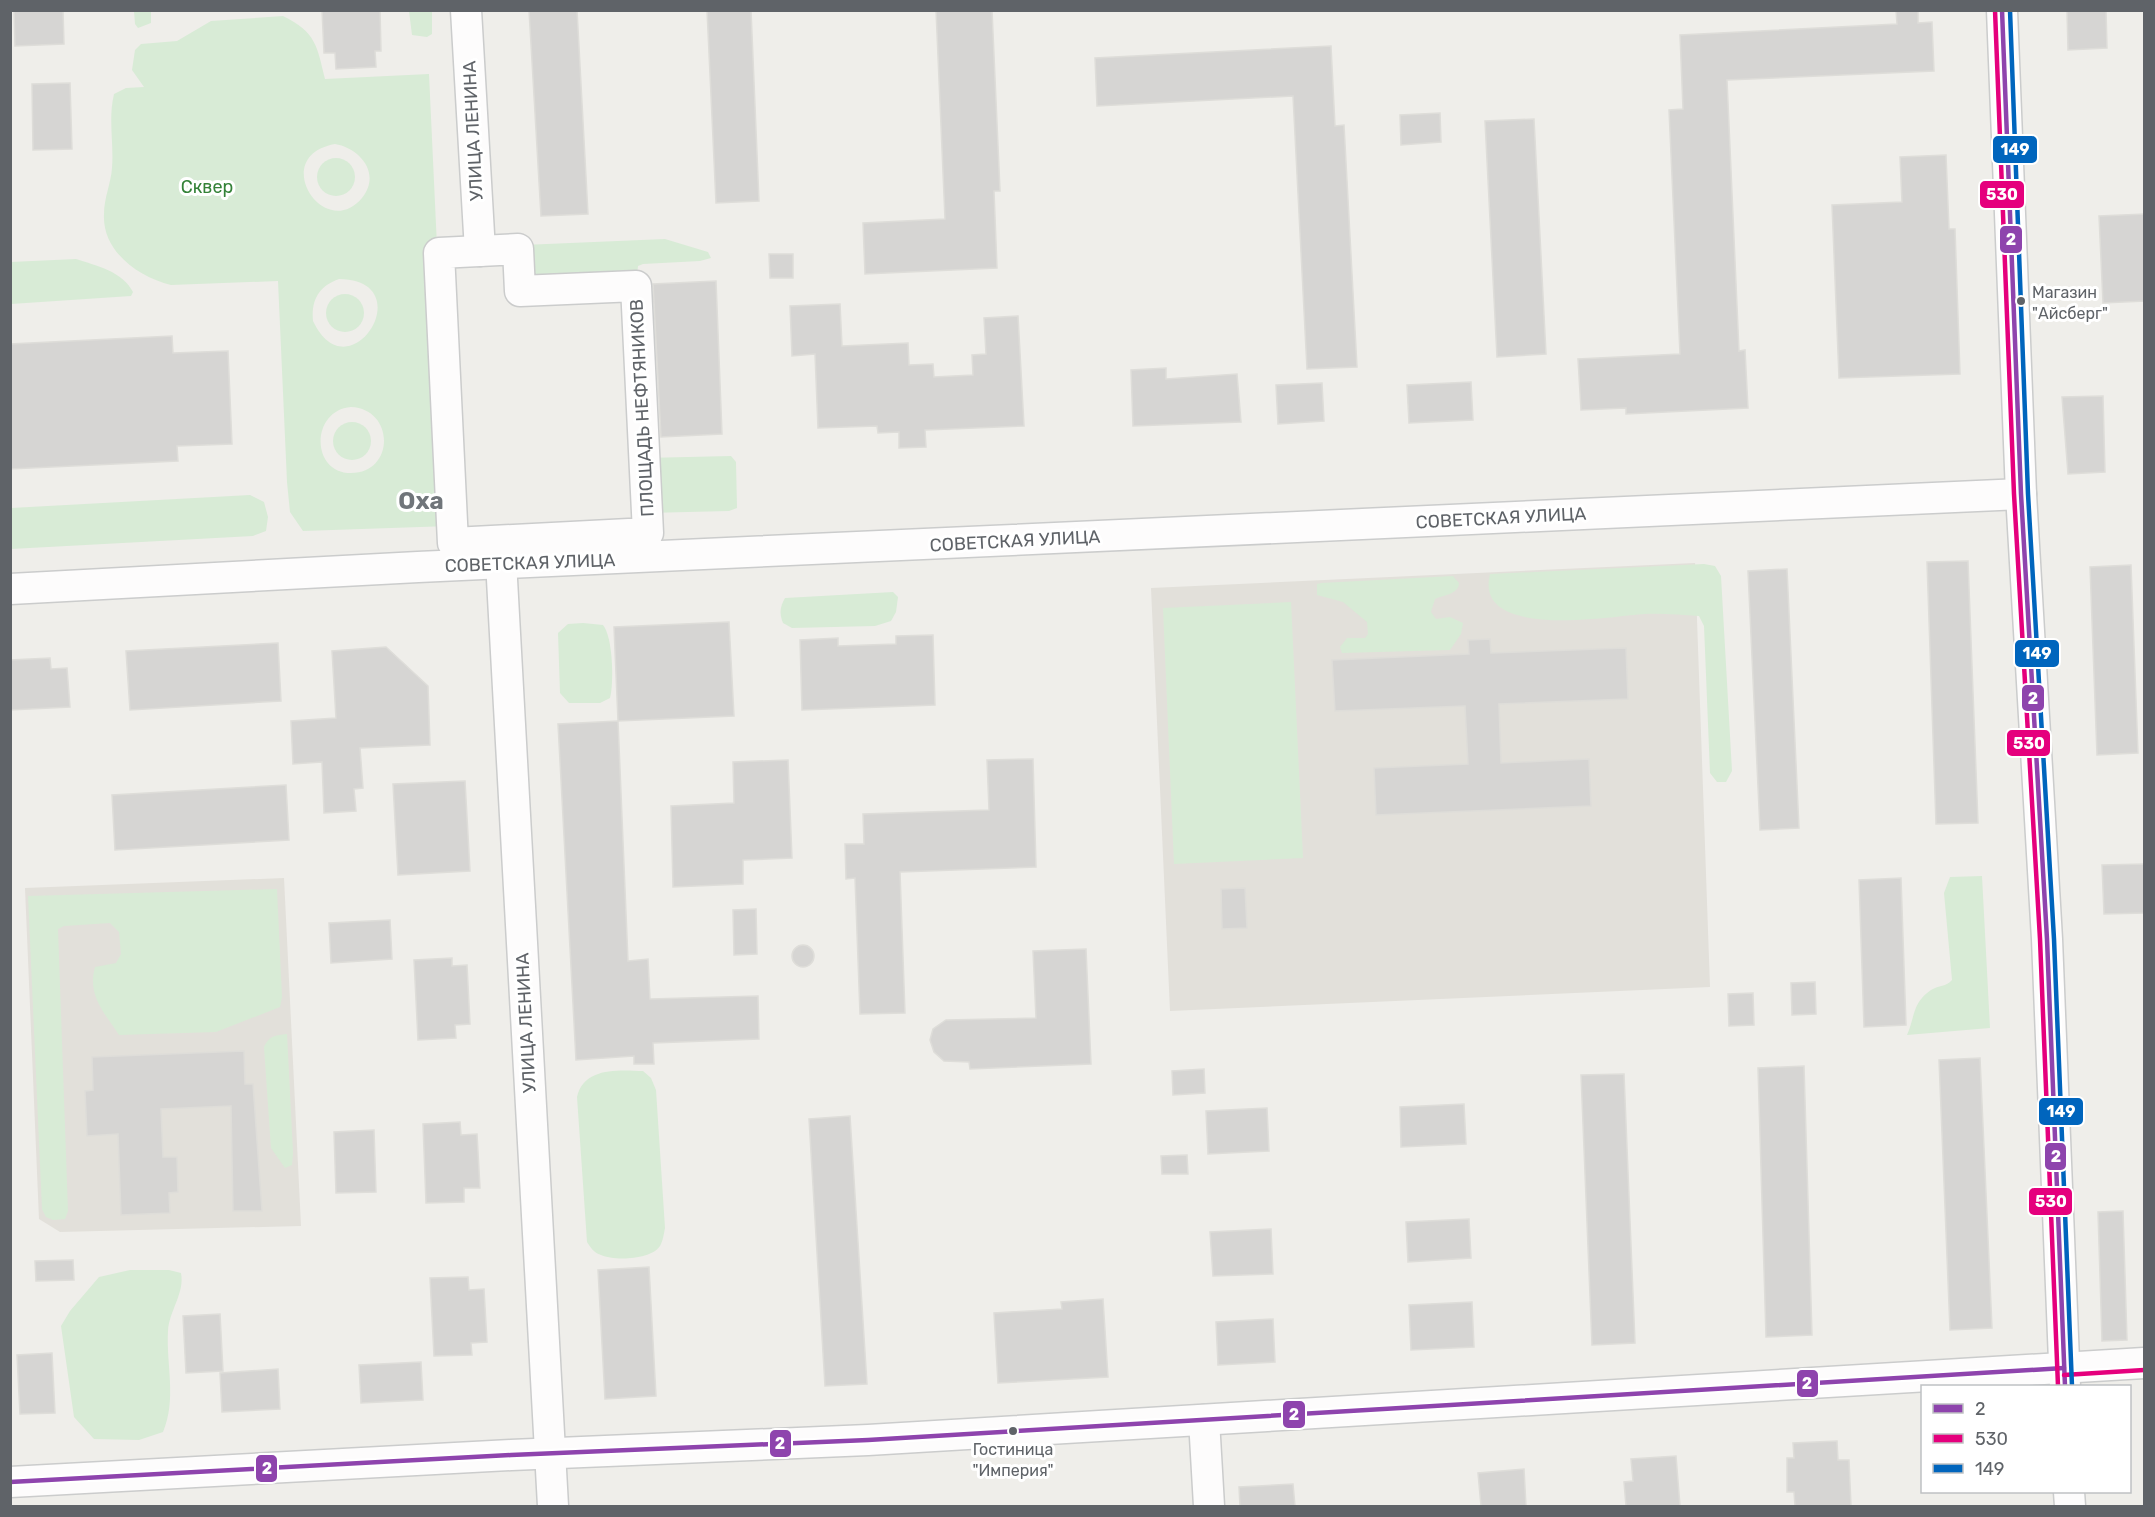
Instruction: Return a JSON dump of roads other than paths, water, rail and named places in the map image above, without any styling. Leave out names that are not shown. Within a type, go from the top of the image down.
[{"type":"street","name":"УЛИЦА ЛЕНИНА","points":[[466,10],[480,251]]},
{"type":"street","points":[[2002,10],[2020,494],[2047,939],[2064,1377]]},
{"type":"street","name":"ПЛОЩАДЬ НЕФТЯНИКОВ","points":[[518,249],[520,291],[636,286],[648,533],[500,552],[453,543],[439,253],[518,249]]},
{"type":"street","name":"СОВЕТСКАЯ УЛИЦА","points":[[10,589],[500,552],[2020,494]]},
{"type":"street","name":"УЛИЦА ЛЕНИНА","points":[[500,552],[553,1506]]},
{"type":"street","points":[[10,1482],[868,1440],[1204,1420],[2064,1377],[2145,1363]]},
{"type":"street","points":[[1204,1420],[1209,1506]]},
{"type":"place","name":"Магазин \"Айсберг\"","points":[[2021,301]]},
{"type":"place","name":"Гостиница \"Империя\"","points":[[1013,1431]]},
{"type":"district","name":"Оха","points":[[421,501]]},
{"type":"park label","name":"Сквер","points":[[207,187]]}]
